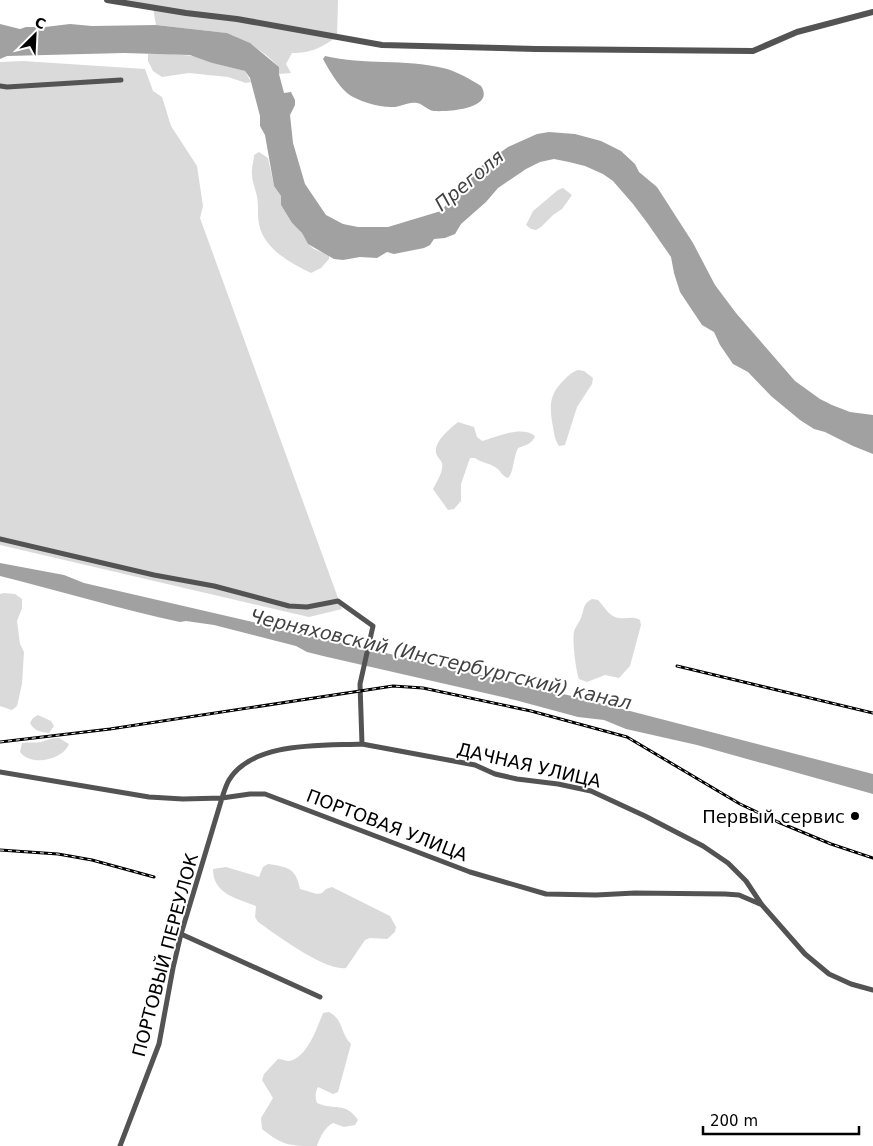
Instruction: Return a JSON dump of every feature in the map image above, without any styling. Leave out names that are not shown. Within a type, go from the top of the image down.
[{"type":"street","points":[[107,0],[237,19],[382,45],[536,49],[753,51],[797,32],[873,12]]},
{"type":"street","points":[[0,86],[61,85],[121,80]]},
{"type":"street","points":[[0,539],[154,575],[214,586],[289,606],[307,607],[338,601],[373,626],[361,673],[359,691],[362,744]]},
{"type":"street","name":"ДАЧНАЯ УЛИЦА","points":[[222,798],[229,781],[236,772],[245,764],[267,753],[295,748],[362,744],[475,765],[495,774],[517,779],[558,784],[591,791],[645,816],[702,846],[728,863],[746,881],[762,905],[805,954],[829,974],[851,984],[873,990]]},
{"type":"street","name":"ПОРТОВАЯ УЛИЦА","points":[[0,772],[149,797],[183,799],[222,798],[265,794],[470,872],[546,894],[726,894],[739,895],[762,905]]},
{"type":"street","name":"ПОРТОВЫЙ ПЕРЕУЛОК","points":[[120,1146],[159,1044],[181,934],[222,798]]},
{"type":"street","points":[[181,934],[320,997]]},
{"type":"shaded area","points":[[107,0],[338,0],[337,37],[316,49],[292,53],[286,64],[291,73],[279,74],[279,67],[267,56],[234,36],[227,33],[156,25],[153,8]]},
{"type":"shaded area","points":[[148,54],[196,56],[212,63],[245,71],[251,82],[246,83],[228,77],[189,73],[162,77],[153,71],[148,61]]},
{"type":"shaded area","points":[[23,61],[145,69],[153,91],[162,97],[171,126],[197,166],[203,206],[200,218],[342,609],[309,617],[0,545],[0,62]]},
{"type":"shaded area","points":[[259,152],[268,158],[274,186],[281,196],[281,205],[292,223],[302,233],[308,244],[314,249],[329,255],[329,259],[321,268],[311,273],[279,254],[266,241],[262,233],[258,221],[258,200],[252,172],[254,155]]},
{"type":"shaded area","points":[[563,188],[572,195],[562,209],[536,230],[526,225],[533,211]]},
{"type":"shaded area","points":[[578,370],[584,371],[593,378],[592,384],[577,407],[565,445],[559,446],[555,437],[552,420],[551,407],[553,395],[571,374]]},
{"type":"shaded area","points":[[458,422],[474,427],[477,437],[482,441],[516,432],[530,433],[535,436],[530,443],[518,448],[508,478],[497,468],[475,458],[470,458],[461,484],[461,501],[454,509],[448,510],[433,489],[442,470],[436,448],[444,435]]},
{"type":"shaded area","points":[[0,594],[15,594],[22,599],[22,608],[17,621],[20,644],[24,652],[22,684],[17,706],[12,710],[0,706]]},
{"type":"shaded area","points":[[592,599],[598,600],[610,614],[616,617],[640,620],[641,625],[630,666],[619,678],[605,675],[587,682],[579,679],[575,656],[574,632],[585,605]]},
{"type":"shaded area","points":[[38,715],[51,721],[54,726],[49,733],[38,731],[30,723]]},
{"type":"shaded area","points":[[59,738],[69,744],[66,750],[54,758],[46,760],[31,759],[25,757],[20,752],[22,743],[41,742]]},
{"type":"shaded area","points":[[268,864],[290,870],[296,877],[300,889],[317,894],[332,887],[390,916],[396,927],[395,932],[387,939],[370,938],[365,940],[346,968],[326,964],[313,958],[258,922],[255,917],[256,906],[221,890],[214,877],[213,869],[226,867],[259,877],[263,867]]},
{"type":"shaded area","points":[[329,1012],[340,1023],[351,1044],[338,1092],[333,1094],[318,1087],[316,1101],[323,1105],[349,1110],[358,1120],[355,1125],[344,1127],[333,1123],[323,1133],[317,1146],[287,1144],[262,1129],[261,1118],[273,1098],[262,1080],[264,1074],[278,1059],[289,1061],[301,1054],[310,1042],[323,1013]]},
{"type":"water","name":"Преголя","points":[[0,24],[20,29],[70,24],[92,26],[156,25],[227,33],[250,43],[279,67],[284,93],[291,92],[295,100],[295,105],[290,115],[293,143],[305,184],[326,215],[343,224],[358,227],[388,227],[441,211],[477,169],[508,147],[537,134],[549,132],[575,134],[601,141],[621,151],[635,164],[639,172],[657,187],[693,243],[715,285],[736,313],[795,381],[832,405],[850,412],[873,415],[873,454],[825,432],[814,429],[800,420],[771,396],[748,372],[733,364],[714,332],[702,325],[680,292],[671,257],[633,204],[613,181],[603,174],[585,166],[554,159],[540,162],[498,188],[486,202],[461,224],[455,234],[445,238],[434,239],[430,245],[424,248],[394,254],[387,252],[377,258],[334,259],[308,244],[281,205],[281,196],[274,186],[265,135],[260,126],[260,116],[250,78],[245,71],[212,63],[190,55],[124,53],[7,56],[0,59]]},
{"type":"water","points":[[325,56],[340,59],[429,65],[443,68],[458,73],[481,86],[484,94],[482,100],[468,108],[449,111],[434,111],[414,103],[394,107],[374,105],[356,99],[343,89],[323,59]]},
{"type":"water","points":[[0,563],[64,575],[84,583],[576,697],[873,774],[873,794],[697,745],[626,729],[604,720],[578,717],[515,700],[323,656],[307,652],[296,646],[214,625],[186,621],[180,622],[112,606],[0,576]]},
{"type":"railway","points":[[677,666],[873,713]]},
{"type":"railway","points":[[0,742],[110,729],[393,686],[423,688],[531,711],[627,737],[740,804],[831,844],[873,858]]},
{"type":"railway","points":[[0,850],[58,854],[92,860],[154,877]]},
{"type":"place","name":"Первый сервис","points":[[855,816]]},
{"type":"water label","name":"Черняховский (Инстербургский) канал","points":[[441,659]]}]
